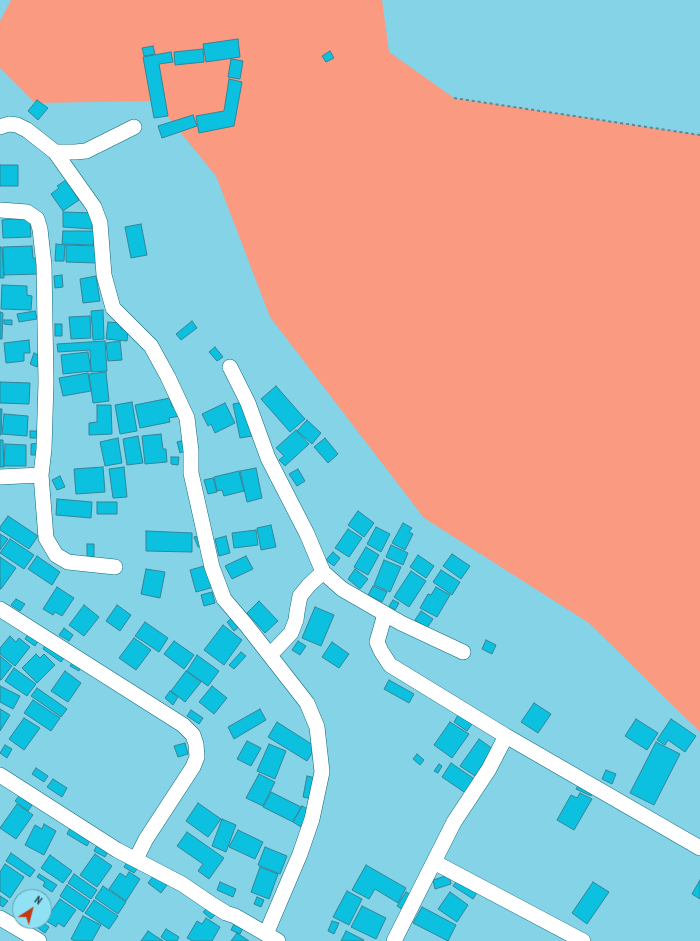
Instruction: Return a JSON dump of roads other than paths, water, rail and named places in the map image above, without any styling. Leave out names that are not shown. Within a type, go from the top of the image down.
[{"type":"street","points":[[0,127],[8,124],[17,125],[27,130],[55,152],[94,207],[100,223],[104,275],[113,308],[151,346],[168,377],[187,418],[191,451],[191,473],[212,567],[224,599],[307,703],[317,727],[322,772],[312,819],[272,937],[235,916],[226,913],[182,884],[117,850],[0,775]]},
{"type":"street","points":[[55,152],[86,151],[134,127]]},
{"type":"street","points":[[0,210],[27,212],[37,218],[40,229],[44,266],[46,367],[44,449],[41,475],[46,538],[56,555],[68,562],[115,567]]},
{"type":"street","points":[[230,367],[248,403],[268,458],[307,534],[323,572],[342,589],[401,623],[463,652]]},
{"type":"street","points":[[0,477],[41,475]]},
{"type":"street","points":[[270,655],[291,633],[296,620],[300,596],[309,584],[323,572]]},
{"type":"street","points":[[0,609],[183,725],[193,735],[196,744],[197,757],[193,767],[146,839],[136,859]]},
{"type":"street","points":[[386,614],[377,642],[381,652],[390,665],[506,736],[700,848]]},
{"type":"street","points":[[394,941],[454,822],[489,769],[506,736]]},
{"type":"street","points":[[434,862],[583,941]]},
{"type":"street","points":[[0,918],[39,941]]}]
